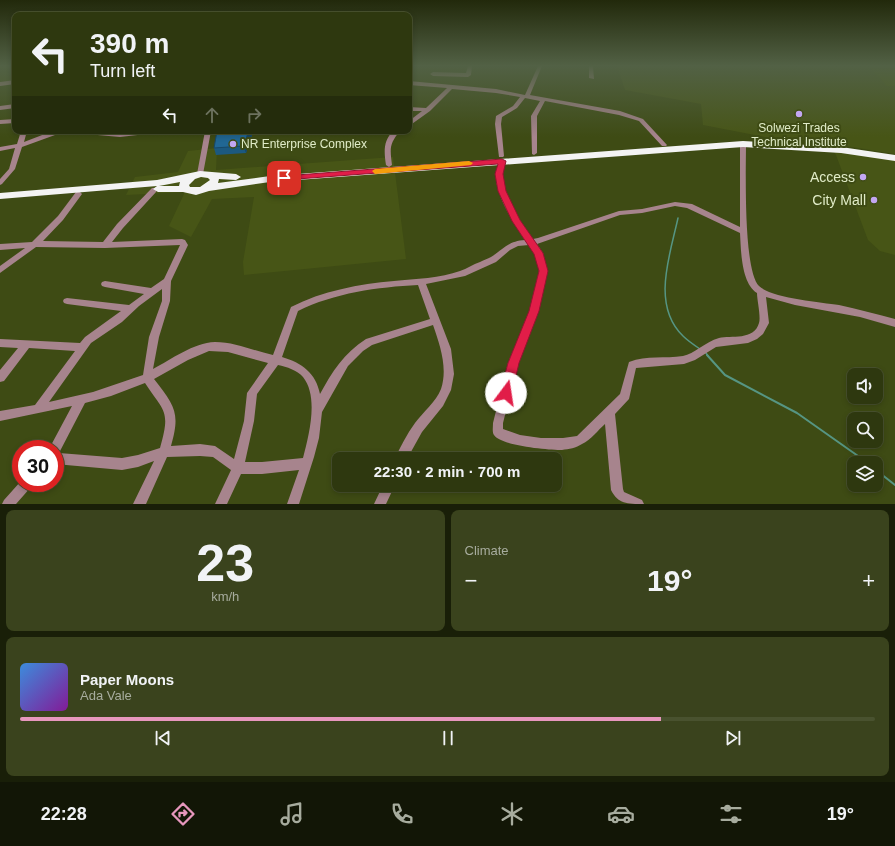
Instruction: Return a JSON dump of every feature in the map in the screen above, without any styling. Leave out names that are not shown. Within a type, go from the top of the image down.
[{"type":"highway","points":[[0,201],[78,194],[154,190],[185,189],[194,192],[207,188],[270,179],[502,159],[534,154],[664,145],[759,141],[825,145],[895,155]]},
{"type":"highway","points":[[0,196],[157,183],[195,176],[211,175],[235,178],[389,166],[743,144],[841,150],[895,158]]},
{"type":"highway","points":[[207,188],[214,181],[211,175]]},
{"type":"highway","points":[[185,189],[184,184],[195,176]]},
{"type":"street","points":[[412,122],[428,110],[448,90]]},
{"type":"street","points":[[473,90],[496,91],[544,99],[632,116],[645,123],[664,145]]},
{"type":"street","points":[[528,90],[525,96],[515,107],[499,116],[498,124],[502,159],[499,174],[502,191],[516,221],[532,242],[542,259],[543,271],[534,311],[513,363],[498,423],[498,432],[508,437],[559,446],[580,440],[624,396],[630,367],[634,364],[684,360],[695,357],[713,344],[741,341],[752,337],[764,323],[761,292]]},
{"type":"street","points":[[534,154],[534,116],[544,99]]},
{"type":"street","points":[[0,108],[12,106]]},
{"type":"street","points":[[412,109],[428,110]]},
{"type":"street","points":[[0,122],[12,121]]},
{"type":"street","points":[[0,182],[12,169],[23,134]]},
{"type":"street","points":[[0,149],[18,146],[49,134]]},
{"type":"street","points":[[195,176],[207,134]]},
{"type":"street","points":[[389,166],[387,142],[393,134]]},
{"type":"street","points":[[743,144],[742,202],[744,232],[750,278],[755,288],[761,292],[895,323]]},
{"type":"street","points":[[105,245],[120,226],[154,190]]},
{"type":"street","points":[[0,270],[36,244],[62,218],[78,194]]},
{"type":"street","points":[[220,504],[238,468],[249,421],[252,393],[276,360],[288,330],[292,312],[296,307],[347,291],[400,282],[421,282],[462,274],[493,260],[512,246],[532,242],[580,228],[619,213],[642,211],[679,203],[698,209],[744,232]]},
{"type":"street","points":[[0,247],[36,244],[105,245],[184,243],[167,281],[166,301],[154,336],[147,378],[166,404],[170,414],[171,424],[163,452],[152,480],[139,504]]},
{"type":"street","points":[[38,409],[82,347],[94,335],[118,319],[167,281]]},
{"type":"street","points":[[405,452],[418,428],[439,403],[446,390],[449,374],[446,349],[434,321],[421,282]]},
{"type":"street","points":[[105,284],[153,292]]},
{"type":"street","points":[[66,301],[130,309]]},
{"type":"street","points":[[316,411],[345,362],[361,346],[434,321]]},
{"type":"street","points":[[0,343],[82,347]]},
{"type":"street","points":[[0,378],[27,344]]},
{"type":"street","points":[[0,416],[82,399],[147,378],[174,362],[207,348],[218,346],[230,348],[276,360],[292,365],[306,373],[313,382],[316,411],[314,436],[307,463],[293,504]]},
{"type":"street","points":[[60,440],[82,399]]},
{"type":"street","points":[[609,411],[616,490],[620,496],[638,504]]},
{"type":"street","points":[[64,459],[122,464],[138,461],[163,452],[200,450],[215,452],[238,468],[262,468],[307,463]]},
{"type":"street","points":[[8,504],[19,492]]},
{"type":"street","points":[[380,504],[386,492]]},
{"type":"shaded area","name":"Solwezi Trades Technical Institute","points":[[625,90],[895,90],[895,154],[815,141],[765,137],[703,125],[701,104]]},
{"type":"shaded area","points":[[217,148],[216,170],[393,157],[406,259],[244,275],[243,262],[254,197],[212,199],[191,237],[169,226],[185,192],[126,195],[135,177],[178,172],[188,151]]},
{"type":"shaded area","name":"City Mall","points":[[832,149],[895,159],[895,255],[880,251],[868,240],[836,155]]},
{"type":"building","points":[[216,134],[248,134],[243,146],[214,148]]},
{"type":"waterway","points":[[678,218],[668,263],[665,295],[673,324],[683,336],[700,349]]},
{"type":"waterway","points":[[707,355],[725,375],[797,413],[858,456]]},
{"type":"waterway","points":[[883,476],[895,485]]},
{"type":"slow traffic","points":[[375,171],[469,163]]},
{"type":"place","name":"Solwezi Trades Technical Institute","points":[[799,114]]},
{"type":"place","name":"NR Enterprise Complex","points":[[233,144]]},
{"type":"place","name":"Access","points":[[863,177]]},
{"type":"place","name":"City Mall","points":[[874,200]]},
{"type":"route","points":[[284,178],[502,161],[499,174],[502,191],[507,204],[516,221],[539,253],[543,264],[543,271],[534,311],[513,363],[506,393]]}]
